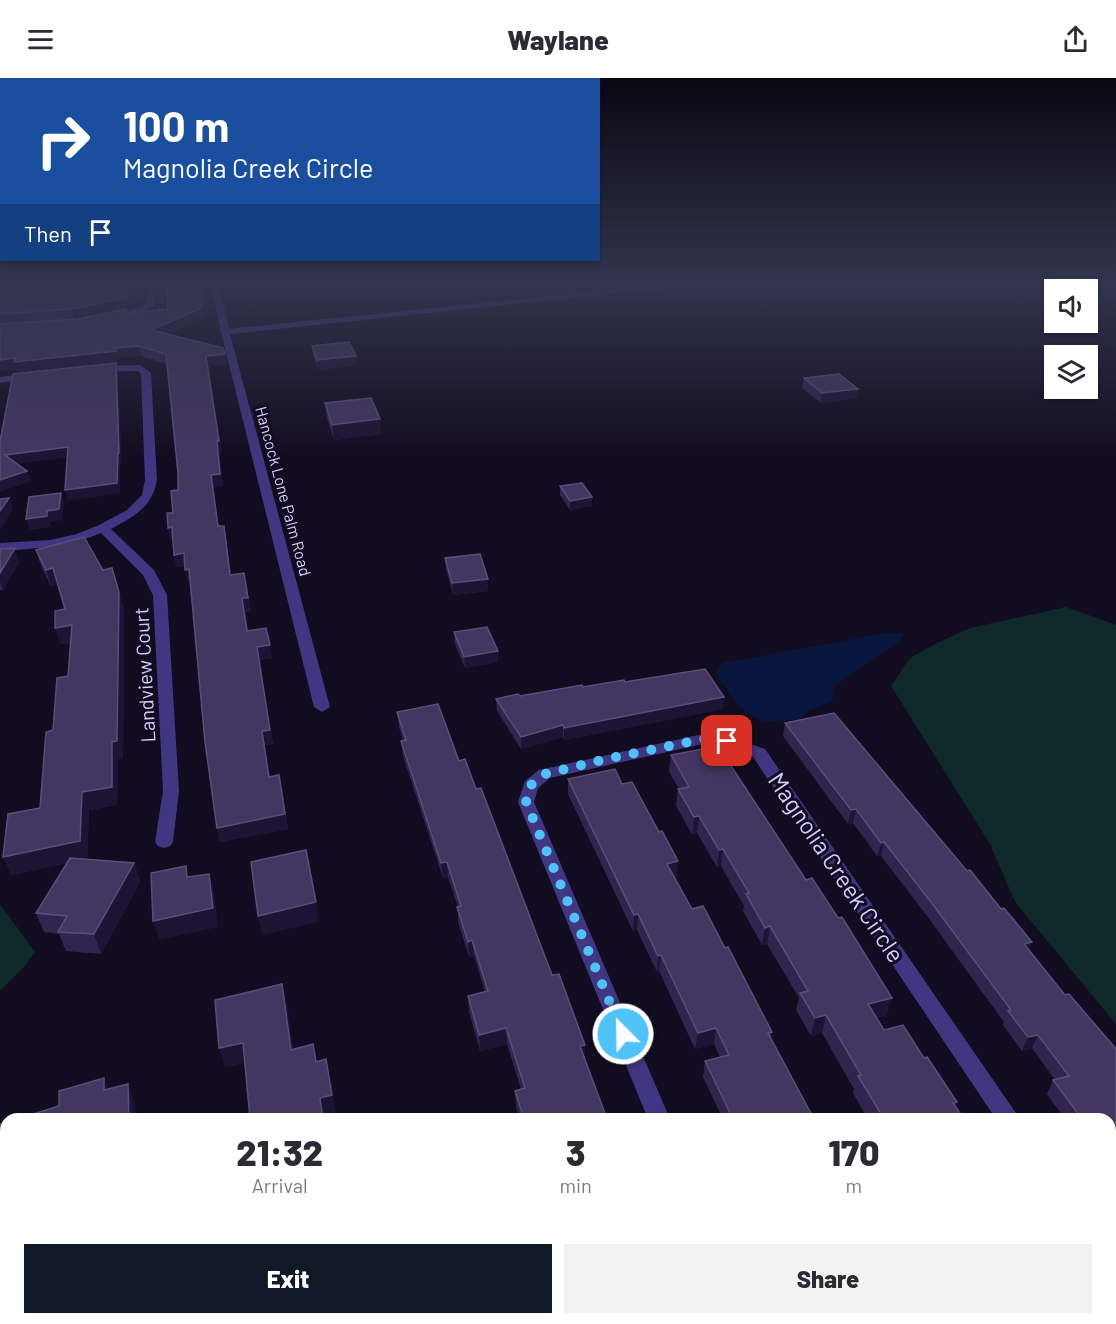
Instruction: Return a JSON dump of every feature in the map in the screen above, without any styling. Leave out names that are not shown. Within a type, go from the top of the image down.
[{"type":"street","name":"Hancock Lone Palm Road","points":[[228,342],[322,707]]},
{"type":"street","points":[[0,547],[50,544],[81,537],[131,513],[148,496],[151,480],[146,373],[140,368],[129,367],[83,371]]},
{"type":"street","points":[[0,380],[47,374]]},
{"type":"street","name":"Landview Court","points":[[103,528],[149,573],[160,596],[171,791],[164,842]]},
{"type":"street","name":"Magnolia Creek Circle","points":[[656,1113],[526,802],[531,785],[545,774],[703,739],[727,741],[759,753],[1005,1113]]},
{"type":"green space","points":[[1066,607],[1116,625],[1116,1024],[1015,902],[990,844],[891,686],[910,658],[970,628]]},
{"type":"green space","points":[[0,904],[35,952],[24,967],[0,991]]},
{"type":"water","points":[[886,633],[904,633],[899,642],[835,685],[832,701],[810,710],[799,719],[764,722],[745,713],[719,679],[716,671],[723,663]]},
{"type":"building","points":[[0,342],[200,342],[223,348],[225,354],[206,356],[219,441],[217,441],[220,474],[211,475],[218,526],[224,526],[230,575],[244,573],[248,598],[242,598],[247,631],[266,628],[270,645],[257,647],[270,730],[262,731],[269,777],[279,775],[285,814],[217,828],[205,742],[189,569],[185,570],[184,553],[174,555],[172,527],[168,528],[167,513],[173,513],[171,491],[178,490],[178,473],[166,354],[139,346],[116,348],[116,351],[14,362],[15,358],[0,360]]},
{"type":"building","points":[[349,342],[356,356],[317,360],[312,346]]},
{"type":"building","points":[[116,363],[119,453],[117,483],[65,490],[68,447],[5,455],[27,471],[0,480],[0,441],[13,374]]},
{"type":"building","points":[[839,374],[858,389],[822,393],[804,378]]},
{"type":"building","points":[[371,398],[380,419],[332,425],[325,403]]},
{"type":"building","points":[[582,483],[592,497],[570,501],[560,486]]},
{"type":"building","points":[[61,493],[59,509],[47,511],[47,516],[26,519],[29,497]]},
{"type":"building","points":[[9,498],[0,511],[0,499]]},
{"type":"building","points":[[84,537],[103,570],[112,568],[119,592],[117,741],[112,742],[112,787],[82,792],[80,841],[3,857],[8,814],[40,808],[46,732],[53,730],[57,678],[68,676],[72,625],[55,628],[55,611],[65,609],[53,568],[46,570],[36,550]]},
{"type":"building","points":[[15,548],[0,573],[0,549]]},
{"type":"building","points":[[480,554],[488,579],[452,583],[445,558]]},
{"type":"building","points":[[487,627],[498,651],[464,657],[454,632]]},
{"type":"building","points":[[705,669],[724,697],[564,728],[563,725],[521,737],[496,699],[518,694],[520,696],[582,685],[583,687],[624,680],[625,682]]},
{"type":"building","points":[[438,704],[459,761],[465,759],[476,789],[481,788],[552,975],[559,974],[585,1045],[580,1046],[605,1113],[522,1113],[515,1091],[525,1088],[506,1028],[479,1035],[468,996],[488,991],[472,940],[468,942],[457,907],[461,906],[447,862],[441,863],[401,741],[406,740],[397,712]]},
{"type":"building","points":[[834,713],[967,871],[970,870],[1001,909],[1004,908],[1032,942],[1024,944],[1065,995],[1069,994],[1116,1049],[1116,1113],[1078,1113],[1053,1080],[1069,1076],[1038,1035],[1028,1037],[1008,1011],[1011,1010],[931,902],[884,842],[881,843],[856,809],[851,810],[785,723]]},
{"type":"building","points":[[718,746],[806,880],[812,878],[838,918],[842,917],[892,998],[868,1004],[884,1030],[903,1025],[957,1102],[953,1103],[960,1113],[880,1113],[826,1015],[815,1018],[800,993],[808,991],[770,926],[765,928],[746,894],[749,893],[723,849],[719,850],[699,816],[694,817],[678,789],[689,787],[671,755]]},
{"type":"building","points":[[615,769],[622,784],[632,782],[659,832],[662,831],[678,861],[667,864],[692,909],[703,906],[725,948],[728,947],[772,1032],[768,1033],[811,1113],[730,1113],[705,1061],[729,1055],[716,1028],[698,1033],[661,955],[658,956],[638,914],[634,915],[568,779]]},
{"type":"building","points":[[306,850],[316,902],[258,916],[251,862]]},
{"type":"building","points":[[70,858],[134,863],[94,934],[58,932],[67,916],[36,913]]},
{"type":"building","points":[[186,866],[187,877],[209,874],[213,908],[153,921],[151,873]]},
{"type":"building","points":[[282,984],[291,1050],[313,1044],[316,1062],[326,1059],[332,1095],[320,1098],[322,1113],[249,1113],[243,1043],[219,1048],[215,1000]]},
{"type":"building","points":[[104,1078],[104,1090],[128,1084],[129,1113],[36,1113],[59,1106],[59,1091]]},
{"type":"route","points":[[623,1034],[526,802],[531,785],[545,774],[602,760],[703,739],[727,741]]}]
